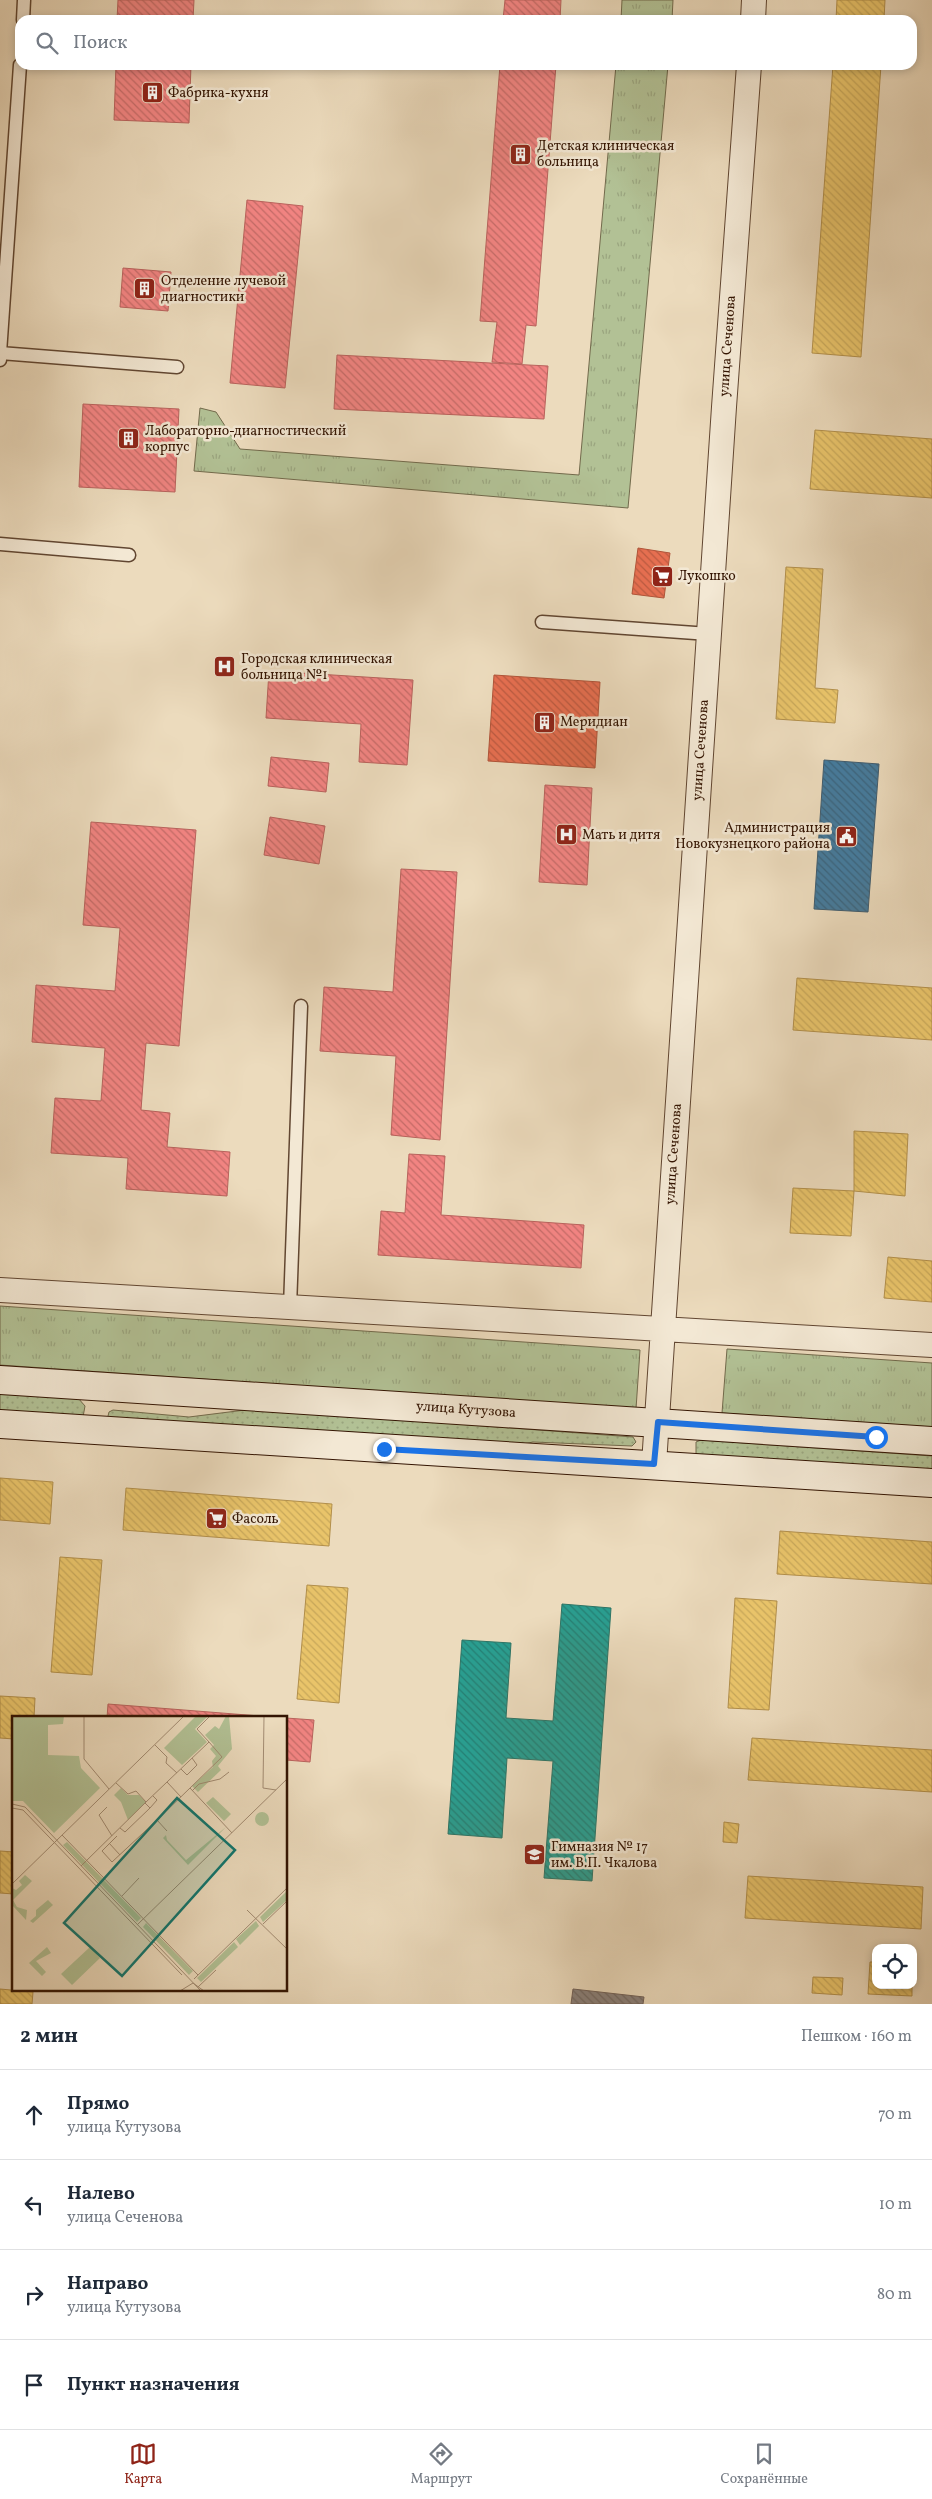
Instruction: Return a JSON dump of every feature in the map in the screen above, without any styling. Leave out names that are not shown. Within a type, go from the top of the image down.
[{"type":"main road","name":"улица Кутузова","points":[[0,1380],[932,1441]]},
{"type":"main road","points":[[0,1424],[932,1483]]},
{"type":"street","points":[[753,15],[754,0]]},
{"type":"street","name":"улица Сеченова","points":[[654,1464],[709,634],[750,70]]},
{"type":"street","points":[[0,1290],[932,1345]]},
{"type":"lane","points":[[23,15],[24,0]]},
{"type":"lane","points":[[0,360],[20,70]]},
{"type":"lane","points":[[0,354],[177,367]]},
{"type":"lane","points":[[0,544],[128,555]]},
{"type":"lane","points":[[542,622],[709,634]]},
{"type":"lane","points":[[290,1307],[301,1006]]},
{"type":"green space","points":[[622,0],[673,0],[672,15],[621,15]]},
{"type":"green space","points":[[616,70],[668,70],[628,508],[194,471],[200,408],[216,412],[240,449],[579,475]]},
{"type":"green space","points":[[0,1306],[640,1350],[636,1409],[0,1365]]},
{"type":"green space","points":[[727,1349],[932,1363],[932,1427],[722,1413]]},
{"type":"green space","points":[[0,1393],[78,1398],[85,1406],[83,1417],[0,1411]]},
{"type":"green space","points":[[253,1409],[633,1437],[636,1442],[632,1446],[533,1442],[509,1447],[107,1420],[109,1412],[113,1410],[189,1417]]},
{"type":"green space","points":[[701,1440],[932,1456],[932,1474],[696,1456],[696,1442]]},
{"type":"building: Жильё","points":[[837,0],[885,0],[884,15],[836,15]]},
{"type":"building: Жильё","points":[[833,70],[881,70],[861,357],[812,353]]},
{"type":"building: Жильё","points":[[815,430],[932,439],[932,498],[810,489]]},
{"type":"building: Жильё","points":[[786,567],[823,569],[815,688],[838,690],[835,723],[776,719]]},
{"type":"building: Жильё","points":[[797,978],[932,988],[932,1040],[793,1030]]},
{"type":"building: Жильё","points":[[854,1131],[908,1134],[905,1196],[854,1191]]},
{"type":"building: Жильё","points":[[793,1188],[854,1191],[851,1236],[790,1233]]},
{"type":"building: Жильё","points":[[888,1257],[932,1261],[932,1302],[884,1298]]},
{"type":"building: Жильё","points":[[0,1478],[53,1482],[50,1524],[0,1520]]},
{"type":"building: Жильё","points":[[126,1488],[332,1504],[329,1546],[123,1530]]},
{"type":"building: Жильё","points":[[780,1531],[932,1542],[932,1584],[777,1574]]},
{"type":"building: Жильё","points":[[60,1557],[102,1560],[92,1675],[51,1672]]},
{"type":"building: Жильё","points":[[307,1585],[348,1588],[339,1703],[297,1699]]},
{"type":"building: Жильё","points":[[735,1598],[777,1601],[769,1710],[728,1708]]},
{"type":"building: Жильё","points":[[0,1696],[35,1698],[34,1716],[12,1716],[12,1739],[0,1738]]},
{"type":"building: Жильё","points":[[752,1738],[932,1750],[932,1792],[748,1780]]},
{"type":"building: Жильё","points":[[724,1822],[739,1824],[737,1843],[723,1842]]},
{"type":"building: Жильё","points":[[0,1851],[12,1852],[12,1894],[0,1893]]},
{"type":"building: Жильё","points":[[748,1876],[923,1887],[921,1929],[745,1918]]},
{"type":"building: Жильё","points":[[870,1962],[872,1962],[872,1989],[912,1989],[912,1996],[868,1994]]},
{"type":"building: Жильё","points":[[813,1977],[843,1978],[842,1995],[812,1993]]},
{"type":"building: Жильё","points":[[0,1989],[12,1990],[12,1992],[33,1992],[32,2004],[0,2004]]},
{"type":"building: Торговля","points":[[638,548],[670,553],[664,598],[632,594]]},
{"type":"building: Торговля","name":"Меридиан","points":[[494,675],[600,682],[595,768],[488,761]]},
{"type":"building: Школы","points":[[562,1604],[611,1608],[592,1881],[544,1878],[553,1761],[507,1758],[502,1838],[448,1834],[462,1640],[511,1643],[506,1718],[553,1721]]},
{"type":"building: Медицина","points":[[118,0],[194,0],[193,15],[117,15]]},
{"type":"building: Медицина","points":[[505,0],[561,0],[560,15],[504,15]]},
{"type":"building: Медицина","name":"Фабрика-кухня","points":[[116,70],[191,70],[189,123],[114,120]]},
{"type":"building: Медицина","name":"Детская клиническая больница","points":[[500,70],[556,70],[536,326],[526,325],[522,364],[492,362],[497,322],[480,321]]},
{"type":"building: Медицина","points":[[247,200],[303,206],[285,388],[230,383]]},
{"type":"building: Медицина","name":"Отделение лучевой диагностики","points":[[123,268],[171,272],[168,311],[120,307]]},
{"type":"building: Медицина","points":[[337,355],[548,366],[544,419],[334,409]]},
{"type":"building: Медицина","name":"Лабораторно-диагностический корпус","points":[[83,404],[179,409],[175,492],[79,487]]},
{"type":"building: Медицина","points":[[269,671],[413,680],[407,765],[359,762],[361,724],[266,718]]},
{"type":"building: Медицина","points":[[271,757],[329,763],[326,792],[268,786]]},
{"type":"building: Медицина","name":"Мать и дитя","points":[[545,785],[592,788],[587,885],[539,882]]},
{"type":"building: Медицина","points":[[270,817],[325,826],[319,864],[264,855]]},
{"type":"building: Медицина","points":[[91,822],[196,830],[179,1046],[146,1043],[141,1110],[170,1113],[167,1147],[230,1152],[227,1196],[126,1189],[128,1158],[51,1153],[55,1098],[101,1101],[105,1048],[32,1042],[36,985],[115,991],[120,928],[83,925]]},
{"type":"building: Медицина","points":[[401,869],[457,872],[440,1140],[391,1135],[396,1056],[320,1051],[324,987],[393,992]]},
{"type":"building: Медицина","points":[[409,1154],[445,1156],[441,1215],[584,1225],[581,1268],[378,1255],[381,1211],[405,1213]]},
{"type":"building: Медицина","points":[[108,1704],[260,1716],[107,1716]]},
{"type":"building: Медицина","points":[[288,1718],[314,1720],[310,1762],[288,1760]]},
{"type":"building: Учреждения","name":"Администрация Новокузнецкого района","points":[[824,760],[879,764],[868,912],[814,909]]},
{"type":"building: Промзона","points":[[573,1989],[644,1997],[643,2004],[571,2004]]},
{"type":"place","name":"Фабрика-кухня","points":[[152,93]]},
{"type":"place","name":"Детская клиническая больница","points":[[521,154]]},
{"type":"place","name":"Отделение лучевой диагностики","points":[[145,289]]},
{"type":"place","name":"Лабораторно-диагностический корпус","points":[[129,439]]},
{"type":"place","name":"Лукошко","points":[[662,576]]},
{"type":"place","name":"Городская клиническая больница №1","points":[[225,667]]},
{"type":"place","name":"Меридиан","points":[[544,722]]},
{"type":"place","name":"Мать и дитя","points":[[566,835]]},
{"type":"place","name":"Администрация Новокузнецкого района","points":[[846,836]]},
{"type":"place","name":"Фасоль","points":[[216,1519]]},
{"type":"place","name":"Гимназия № 17 им. В.П. Чкалова","points":[[535,1855]]},
{"type":"route","points":[[384,1449],[654,1464],[658,1422],[876,1437]]}]
